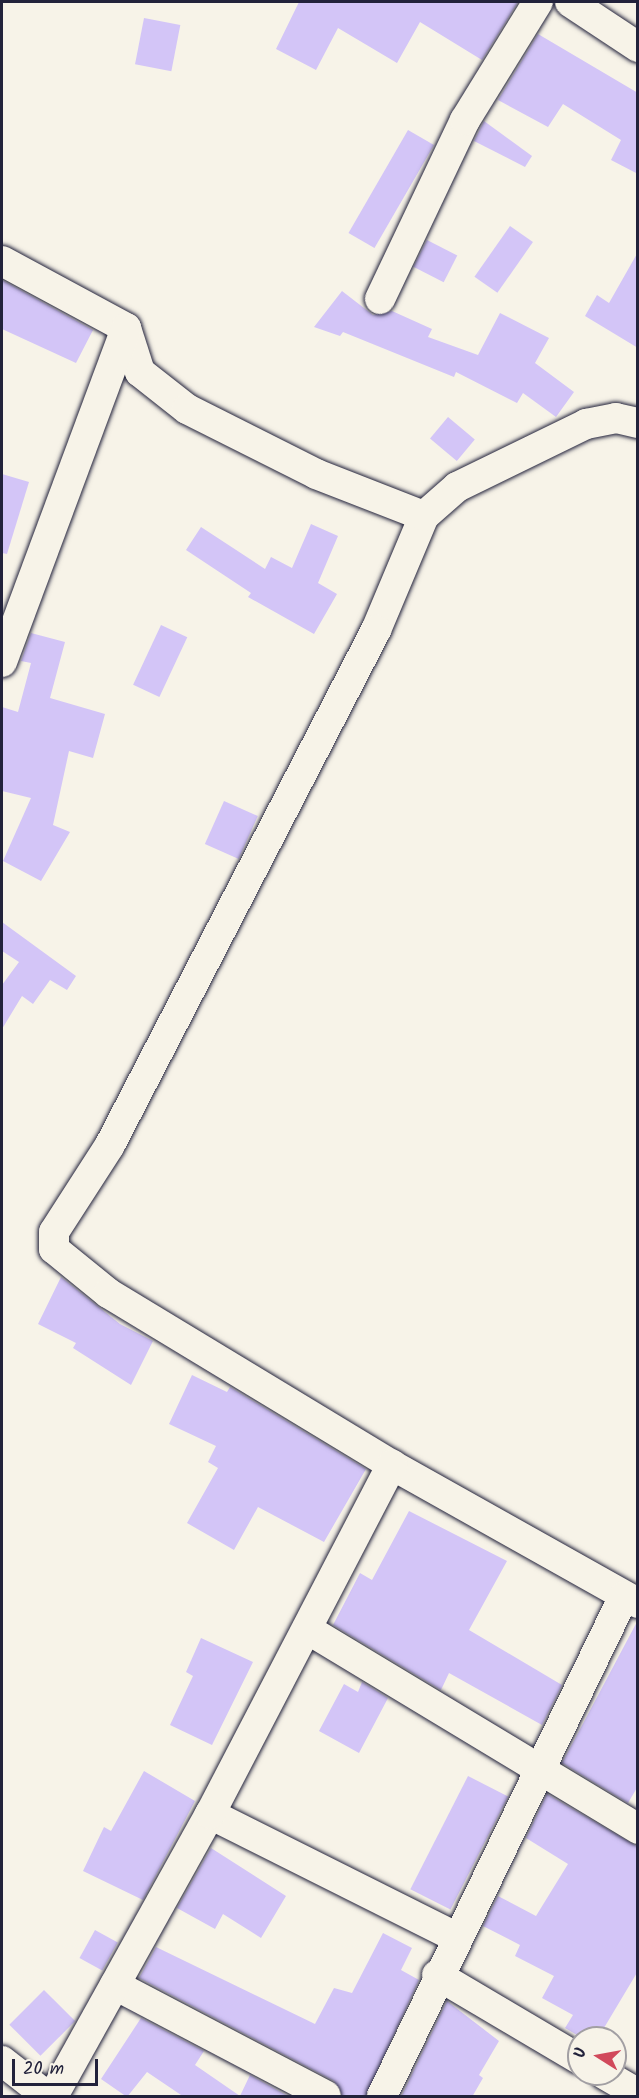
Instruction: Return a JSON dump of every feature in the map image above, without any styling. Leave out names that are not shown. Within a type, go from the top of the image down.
[{"type":"street","points":[[380,299],[465,120],[538,2]]},
{"type":"street","points":[[570,2],[638,47]]},
{"type":"street","points":[[2,261],[126,328],[140,372],[187,409],[316,474],[424,516]]},
{"type":"street","points":[[2,662],[126,328]]},
{"type":"street","points":[[382,2097],[437,1975],[631,1600],[392,1466],[108,1293],[63,1260],[54,1249],[54,1232],[110,1145],[333,714],[376,630],[424,516],[457,487],[586,424],[616,418],[638,423]]},
{"type":"street","points":[[53,2097],[210,1814],[392,1466]]},
{"type":"street","points":[[308,1629],[638,1829]]},
{"type":"street","points":[[210,1814],[458,1938]]},
{"type":"street","points":[[437,1975],[567,2052]]},
{"type":"street","points":[[115,1985],[326,2097]]},
{"type":"street","points":[[2,2061],[47,2097]]},
{"type":"street","points":[[624,2086],[638,2094]]},
{"type":"building","points":[[299,2],[518,2],[482,60],[420,22],[397,63],[338,28],[316,70],[276,49]]},
{"type":"building","points":[[144,18],[180,25],[171,71],[135,64]]},
{"type":"building","points":[[538,34],[638,93],[638,174],[611,160],[621,140],[563,104],[548,127],[498,100]]},
{"type":"building","points":[[484,121],[532,156],[525,167],[474,141]]},
{"type":"building","points":[[408,130],[434,145],[374,248],[348,233]]},
{"type":"building","points":[[510,226],[533,242],[497,293],[474,277]]},
{"type":"building","points":[[427,240],[457,255],[444,282],[413,267]]},
{"type":"building","points":[[638,252],[638,348],[585,316],[597,295],[609,303]]},
{"type":"building","points":[[2,280],[93,330],[76,363],[2,329]]},
{"type":"building","points":[[342,291],[373,315],[392,311],[432,329],[428,337],[478,355],[500,313],[549,338],[535,363],[574,392],[556,417],[523,393],[517,403],[456,372],[454,377],[343,332],[340,336],[314,327]]},
{"type":"building","points":[[448,417],[475,439],[457,461],[430,438]]},
{"type":"building","points":[[2,474],[29,482],[7,554],[2,553]]},
{"type":"building","points":[[311,524],[338,536],[318,583],[337,594],[314,634],[248,597],[251,593],[186,550],[201,527],[265,569],[271,557],[292,568]]},
{"type":"building","points":[[161,625],[187,637],[159,697],[133,685]]},
{"type":"building","points":[[31,633],[65,642],[50,698],[105,714],[93,758],[69,751],[53,825],[70,832],[41,881],[3,861],[31,798],[2,791],[2,707],[18,712],[31,663],[21,661]]},
{"type":"building","points":[[224,801],[258,816],[239,859],[205,844]]},
{"type":"building","points":[[2,922],[76,976],[67,990],[50,980],[33,1004],[22,996],[2,1029],[2,985],[19,962],[2,951]]},
{"type":"building","points":[[61,1277],[120,1324],[153,1341],[131,1385],[73,1348],[76,1343],[38,1324]]},
{"type":"building","points":[[192,1375],[227,1392],[230,1387],[366,1469],[324,1542],[258,1507],[234,1550],[187,1523],[218,1468],[208,1462],[216,1446],[169,1424]]},
{"type":"building","points":[[409,1511],[507,1561],[469,1630],[562,1685],[542,1725],[449,1673],[441,1690],[333,1625],[360,1573],[372,1580]]},
{"type":"building","points":[[638,1620],[638,1786],[628,1803],[562,1763]]},
{"type":"building","points":[[201,1638],[253,1662],[212,1745],[170,1725],[193,1676],[186,1672]]},
{"type":"building","points":[[362,1682],[388,1698],[359,1753],[319,1731],[344,1684],[358,1692]]},
{"type":"building","points":[[144,1771],[195,1801],[143,1900],[83,1871],[104,1827],[111,1831]]},
{"type":"building","points":[[468,1776],[508,1796],[450,1910],[410,1889]]},
{"type":"building","points":[[547,1794],[638,1847],[638,1971],[605,2026],[567,2026],[567,2029],[565,2028],[573,2015],[542,1998],[554,1976],[515,1956],[520,1945],[483,1926],[498,1896],[536,1916],[568,1864],[526,1838]]},
{"type":"building","points":[[211,1848],[286,1896],[261,1938],[223,1914],[215,1929],[177,1908]]},
{"type":"building","points":[[95,1930],[118,1943],[102,1971],[79,1958]]},
{"type":"building","points":[[383,1933],[412,1948],[401,1970],[419,1980],[365,2097],[343,2097],[334,2081],[139,1978],[156,1947],[315,2024],[334,1988],[352,1993]]},
{"type":"building","points":[[44,1990],[75,2021],[40,2056],[9,2025]]},
{"type":"building","points":[[447,2001],[499,2041],[479,2075],[483,2078],[472,2097],[401,2097]]},
{"type":"building","points":[[141,2018],[204,2051],[195,2065],[240,2096],[250,2075],[290,2097],[184,2097],[147,2072],[127,2097],[101,2079]]}]
